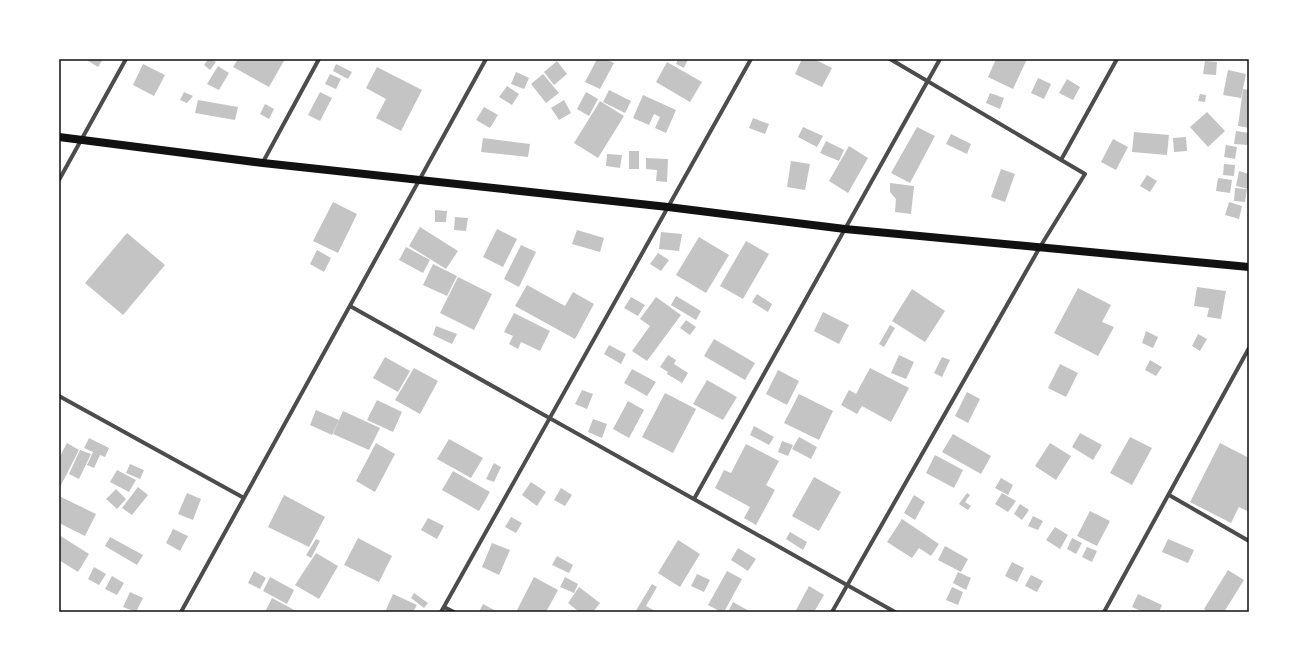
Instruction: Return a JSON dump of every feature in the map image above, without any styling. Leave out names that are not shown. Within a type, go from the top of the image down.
[{"type":"main road","points":[[59,137],[262,163],[668,207],[844,229],[1249,267]]},
{"type":"street","points":[[59,180],[126,59]]},
{"type":"street","points":[[262,163],[319,59]]},
{"type":"street","points":[[181,612],[486,59]]},
{"type":"street","points":[[441,612],[751,59]]},
{"type":"street","points":[[832,612],[1040,248],[1085,174],[928,80],[890,59]]},
{"type":"street","points":[[694,499],[940,59]]},
{"type":"street","points":[[1061,160],[1116,59]]},
{"type":"street","points":[[350,306],[895,612]]},
{"type":"street","points":[[1104,612],[1249,348]]},
{"type":"street","points":[[59,396],[244,498]]},
{"type":"street","points":[[1169,495],[1249,541]]},
{"type":"street","points":[[444,607],[454,612]]},
{"type":"building","points":[[85,59],[103,59],[98,67]]},
{"type":"building","points":[[208,59],[216,62],[210,70],[204,65]]},
{"type":"building","points":[[238,59],[285,59],[269,87],[233,67]]},
{"type":"building","points":[[597,59],[606,59],[614,63],[600,89],[585,82]]},
{"type":"building","points":[[678,59],[688,59],[684,68],[676,64]]},
{"type":"building","points":[[802,59],[814,59],[832,68],[822,87],[795,74]]},
{"type":"building","points":[[996,59],[1027,59],[1013,89],[988,77]]},
{"type":"building","points":[[557,61],[567,74],[554,85],[544,72]]},
{"type":"building","points":[[1205,61],[1217,62],[1216,75],[1203,74]]},
{"type":"building","points":[[667,62],[702,82],[690,102],[656,82]]},
{"type":"building","points":[[143,64],[165,75],[154,96],[133,85]]},
{"type":"building","points":[[336,64],[352,72],[348,79],[333,71]]},
{"type":"building","points":[[218,66],[229,73],[219,90],[207,84]]},
{"type":"building","points":[[377,67],[422,90],[401,131],[376,118],[386,99],[366,88]]},
{"type":"building","points":[[1228,70],[1246,74],[1241,98],[1223,95]]},
{"type":"building","points":[[516,72],[529,78],[524,89],[511,84]]},
{"type":"building","points":[[330,74],[341,79],[336,89],[325,84]]},
{"type":"building","points":[[543,74],[559,93],[546,103],[531,84]]},
{"type":"building","points":[[1038,78],[1051,84],[1044,99],[1031,93]]},
{"type":"building","points":[[1067,79],[1080,87],[1073,100],[1059,93]]},
{"type":"building","points":[[507,86],[519,94],[512,105],[499,97]]},
{"type":"building","points":[[1243,89],[1249,90],[1249,128],[1238,126]]},
{"type":"building","points":[[609,90],[631,101],[625,113],[603,102]]},
{"type":"building","points":[[184,92],[193,96],[187,103],[180,100]]},
{"type":"building","points":[[320,92],[332,98],[320,121],[308,115]]},
{"type":"building","points":[[586,92],[598,99],[589,116],[577,109]]},
{"type":"building","points":[[990,93],[1004,98],[1000,109],[986,103]]},
{"type":"building","points":[[1200,94],[1206,95],[1205,102],[1198,101]]},
{"type":"building","points":[[643,95],[676,110],[666,133],[655,128],[660,117],[654,114],[649,125],[633,118]]},
{"type":"building","points":[[198,100],[238,107],[235,120],[195,113]]},
{"type":"building","points":[[564,100],[571,113],[559,120],[551,108]]},
{"type":"building","points":[[600,101],[624,116],[598,158],[574,143]]},
{"type":"building","points":[[265,104],[274,109],[269,119],[260,114]]},
{"type":"building","points":[[484,107],[498,115],[490,128],[476,120]]},
{"type":"building","points":[[1207,112],[1225,131],[1208,147],[1190,127]]},
{"type":"building","points":[[753,118],[769,124],[765,134],[749,128]]},
{"type":"building","points":[[803,127],[823,136],[817,147],[798,137]]},
{"type":"building","points":[[917,127],[935,136],[910,183],[891,173]]},
{"type":"building","points":[[1236,131],[1249,133],[1248,145],[1234,144]]},
{"type":"building","points":[[1134,132],[1169,135],[1167,155],[1132,152]]},
{"type":"building","points":[[951,134],[971,144],[967,154],[946,144]]},
{"type":"building","points":[[1186,137],[1187,151],[1174,152],[1173,138]]},
{"type":"building","points":[[483,138],[530,144],[528,157],[481,152]]},
{"type":"building","points":[[1113,139],[1128,147],[1116,170],[1101,162]]},
{"type":"building","points":[[826,141],[844,150],[839,161],[820,153]]},
{"type":"building","points":[[1226,145],[1237,147],[1235,159],[1224,157]]},
{"type":"building","points":[[849,146],[868,158],[848,193],[829,181]]},
{"type":"building","points":[[629,151],[639,151],[639,169],[629,169]]},
{"type":"building","points":[[607,154],[622,155],[620,168],[606,166]]},
{"type":"building","points":[[646,158],[668,159],[667,182],[656,181],[657,170],[646,169]]},
{"type":"building","points":[[791,161],[810,164],[805,190],[787,187]]},
{"type":"building","points":[[1224,164],[1235,165],[1234,176],[1223,175]]},
{"type":"building","points":[[1001,169],[1015,174],[1005,202],[991,197]]},
{"type":"building","points":[[1239,171],[1249,174],[1249,189],[1236,186]]},
{"type":"building","points":[[1147,175],[1157,181],[1150,192],[1140,186]]},
{"type":"building","points":[[1218,178],[1232,180],[1230,193],[1216,191]]},
{"type":"building","points":[[890,183],[914,186],[911,214],[895,212],[896,199],[890,192]]},
{"type":"building","points":[[1235,188],[1247,189],[1245,202],[1234,201]]},
{"type":"building","points":[[333,202],[357,214],[338,253],[313,241]]},
{"type":"building","points":[[1229,202],[1242,206],[1239,219],[1225,215]]},
{"type":"building","points":[[435,210],[447,211],[446,222],[435,222]]},
{"type":"building","points":[[455,217],[468,218],[466,231],[454,230]]},
{"type":"building","points":[[420,227],[458,251],[446,269],[409,246]]},
{"type":"building","points":[[497,229],[517,239],[503,267],[483,257]]},
{"type":"building","points":[[577,230],[604,238],[600,252],[572,244]]},
{"type":"building","points":[[661,232],[682,234],[679,251],[659,249]]},
{"type":"building","points":[[127,233],[165,265],[123,315],[85,283]]},
{"type":"building","points":[[699,237],[729,255],[706,293],[676,275]]},
{"type":"building","points":[[746,241],[769,254],[743,299],[720,286]]},
{"type":"building","points":[[521,245],[536,252],[519,287],[504,279]]},
{"type":"building","points":[[406,247],[430,260],[423,273],[399,260]]},
{"type":"building","points":[[317,250],[331,258],[324,272],[310,264]]},
{"type":"building","points":[[658,253],[669,260],[661,271],[650,264]]},
{"type":"building","points":[[433,264],[457,276],[447,296],[423,285]]},
{"type":"building","points":[[458,277],[492,294],[474,330],[440,313]]},
{"type":"building","points":[[527,285],[565,306],[573,292],[594,304],[575,339],[515,306]]},
{"type":"building","points":[[1197,287],[1226,291],[1221,319],[1207,317],[1209,308],[1194,306]]},
{"type":"building","points":[[1078,288],[1111,305],[1102,322],[1114,327],[1098,356],[1054,333]]},
{"type":"building","points":[[912,289],[945,311],[925,342],[892,321]]},
{"type":"building","points":[[757,294],[772,304],[768,312],[752,302]]},
{"type":"building","points":[[676,296],[701,311],[696,320],[671,305]]},
{"type":"building","points":[[631,297],[645,305],[638,316],[624,308]]},
{"type":"building","points":[[656,297],[681,315],[647,361],[632,351],[650,326],[640,319]]},
{"type":"building","points":[[823,312],[849,325],[839,344],[814,331]]},
{"type":"building","points":[[514,313],[550,331],[540,351],[521,342],[518,349],[509,344],[513,336],[504,332]]},
{"type":"building","points":[[686,320],[696,327],[690,335],[680,328]]},
{"type":"building","points":[[890,325],[895,328],[884,347],[879,344]]},
{"type":"building","points":[[436,326],[457,334],[452,344],[433,335]]},
{"type":"building","points":[[1146,331],[1158,337],[1153,348],[1142,343]]},
{"type":"building","points":[[1198,334],[1207,339],[1200,351],[1192,346]]},
{"type":"building","points":[[714,339],[755,363],[745,380],[704,356]]},
{"type":"building","points":[[609,345],[626,354],[621,364],[604,354]]},
{"type":"building","points":[[668,355],[676,360],[674,364],[688,373],[682,383],[667,374],[668,372],[660,367]]},
{"type":"building","points":[[899,355],[914,362],[906,379],[891,373]]},
{"type":"building","points":[[385,357],[410,371],[398,392],[373,378]]},
{"type":"building","points":[[942,357],[950,360],[942,377],[934,373]]},
{"type":"building","points":[[1150,360],[1162,367],[1156,376],[1145,370]]},
{"type":"building","points":[[1060,364],[1078,373],[1066,397],[1048,388]]},
{"type":"building","points":[[414,368],[438,381],[420,414],[395,400]]},
{"type":"building","points":[[870,368],[909,388],[891,422],[862,406],[857,414],[841,405],[849,390],[856,394]]},
{"type":"building","points":[[632,369],[656,382],[647,396],[624,383]]},
{"type":"building","points":[[778,370],[799,381],[787,405],[766,394]]},
{"type":"building","points":[[707,380],[737,397],[723,420],[693,404]]},
{"type":"building","points":[[582,390],[593,394],[587,409],[575,404]]},
{"type":"building","points":[[967,392],[980,399],[968,423],[955,416]]},
{"type":"building","points":[[665,393],[696,409],[673,453],[642,437]]},
{"type":"building","points":[[799,394],[833,411],[819,440],[784,423]]},
{"type":"building","points":[[377,400],[402,412],[393,432],[367,420]]},
{"type":"building","points":[[628,401],[644,410],[629,438],[613,429]]},
{"type":"building","points":[[316,410],[339,420],[332,435],[310,425]]},
{"type":"building","points":[[343,411],[380,428],[369,450],[333,434]]},
{"type":"building","points":[[593,419],[607,424],[602,438],[588,432]]},
{"type":"building","points":[[754,426],[774,437],[769,445],[750,435]]},
{"type":"building","points":[[1080,433],[1102,445],[1093,460],[1072,447]]},
{"type":"building","points":[[953,434],[991,456],[981,474],[942,452]]},
{"type":"building","points":[[799,437],[817,447],[811,459],[792,449]]},
{"type":"building","points":[[1130,437],[1152,448],[1132,485],[1110,473]]},
{"type":"building","points":[[89,438],[109,448],[105,457],[100,455],[94,468],[87,465],[93,452],[84,448]]},
{"type":"building","points":[[449,439],[483,458],[471,478],[437,459]]},
{"type":"building","points":[[782,441],[793,445],[788,456],[778,452]]},
{"type":"building","points":[[67,443],[79,450],[59,489],[59,458]]},
{"type":"building","points":[[376,443],[395,454],[375,492],[356,481]]},
{"type":"building","points":[[1050,443],[1071,456],[1056,480],[1035,466]]},
{"type":"building","points":[[1220,443],[1249,458],[1249,512],[1239,507],[1231,523],[1190,502]]},
{"type":"building","points":[[746,444],[779,461],[766,485],[775,490],[756,525],[744,518],[750,507],[715,488],[724,470],[731,473]]},
{"type":"building","points":[[80,450],[91,454],[79,479],[69,474]]},
{"type":"building","points":[[935,455],[963,470],[954,488],[926,473]]},
{"type":"building","points":[[494,463],[501,467],[494,482],[486,479]]},
{"type":"building","points":[[130,464],[144,470],[140,479],[126,473]]},
{"type":"building","points":[[117,470],[136,480],[129,492],[110,482]]},
{"type":"building","points":[[453,471],[490,492],[479,511],[442,490]]},
{"type":"building","points":[[814,477],[841,492],[819,531],[792,516]]},
{"type":"building","points":[[1001,478],[1013,485],[1008,495],[995,488]]},
{"type":"building","points":[[531,482],[546,492],[537,506],[522,495]]},
{"type":"building","points":[[138,487],[148,495],[132,515],[122,508]]},
{"type":"building","points":[[561,488],[572,495],[565,506],[554,500]]},
{"type":"building","points":[[116,489],[126,499],[117,509],[106,499]]},
{"type":"building","points":[[187,493],[201,499],[193,520],[178,514]]},
{"type":"building","points":[[967,493],[970,495],[965,502],[971,506],[968,510],[959,504]]},
{"type":"building","points":[[1002,493],[1016,501],[1008,512],[995,504]]},
{"type":"building","points":[[284,495],[325,517],[309,547],[268,527]]},
{"type":"building","points":[[914,495],[925,502],[915,520],[904,513]]},
{"type":"building","points":[[59,496],[96,514],[85,536],[59,523]]},
{"type":"building","points":[[1020,504],[1029,510],[1022,520],[1014,514]]},
{"type":"building","points":[[1090,511],[1110,521],[1097,546],[1077,536]]},
{"type":"building","points":[[1033,516],[1043,521],[1038,530],[1028,526]]},
{"type":"building","points":[[511,517],[522,523],[516,533],[505,527]]},
{"type":"building","points":[[428,518],[444,526],[437,539],[421,530]]},
{"type":"building","points":[[902,519],[939,544],[931,556],[919,548],[912,558],[887,542]]},
{"type":"building","points":[[1055,527],[1068,535],[1060,549],[1046,540]]},
{"type":"building","points":[[173,529],[188,536],[180,551],[166,543]]},
{"type":"building","points":[[790,532],[807,542],[803,550],[786,539]]},
{"type":"building","points":[[59,535],[89,554],[78,572],[59,560]]},
{"type":"building","points":[[110,537],[143,555],[137,565],[105,546]]},
{"type":"building","points":[[358,538],[392,556],[379,582],[344,565]]},
{"type":"building","points":[[1072,538],[1082,543],[1076,554],[1067,549]]},
{"type":"building","points":[[316,539],[320,541],[311,558],[306,555]]},
{"type":"building","points":[[1168,539],[1194,550],[1188,563],[1162,552]]},
{"type":"building","points":[[678,540],[700,554],[680,587],[658,573]]},
{"type":"building","points":[[492,543],[510,550],[499,575],[482,567]]},
{"type":"building","points":[[945,546],[968,559],[961,572],[938,560]]},
{"type":"building","points":[[1087,547],[1097,551],[1092,562],[1082,557]]},
{"type":"building","points":[[738,548],[756,559],[748,571],[731,560]]},
{"type":"building","points":[[316,553],[338,566],[319,599],[295,585]]},
{"type":"building","points":[[557,556],[573,565],[569,573],[552,565]]},
{"type":"building","points":[[1012,562],[1024,568],[1017,582],[1005,576]]},
{"type":"building","points":[[94,567],[106,574],[99,585],[88,579]]},
{"type":"building","points":[[1228,570],[1244,580],[1224,612],[1208,612],[1204,609]]},
{"type":"building","points":[[254,571],[266,578],[260,589],[248,583]]},
{"type":"building","points":[[727,571],[742,579],[724,612],[721,612],[708,605]]},
{"type":"building","points":[[958,572],[971,578],[966,590],[953,583]]},
{"type":"building","points":[[697,574],[710,580],[704,592],[691,586]]},
{"type":"building","points":[[1031,575],[1043,581],[1037,592],[1025,586]]},
{"type":"building","points":[[112,576],[124,583],[117,595],[105,589]]},
{"type":"building","points":[[270,577],[294,590],[287,604],[263,591]]},
{"type":"building","points":[[534,577],[558,590],[546,612],[516,612]]},
{"type":"building","points":[[565,577],[578,584],[574,593],[560,587]]},
{"type":"building","points":[[652,584],[657,587],[646,606],[657,612],[635,612]]},
{"type":"building","points":[[809,586],[824,595],[814,612],[795,612]]},
{"type":"building","points":[[579,587],[600,603],[593,612],[579,612],[568,603]]},
{"type":"building","points":[[952,587],[963,592],[958,605],[946,600]]},
{"type":"building","points":[[130,592],[143,598],[136,612],[123,607]]},
{"type":"building","points":[[414,593],[428,603],[424,608],[411,598]]},
{"type":"building","points":[[393,594],[417,605],[413,612],[385,612]]},
{"type":"building","points":[[1138,594],[1162,605],[1159,612],[1143,612],[1132,607]]},
{"type":"building","points":[[272,598],[298,612],[265,612]]},
{"type":"building","points":[[733,602],[751,612],[728,612]]},
{"type":"building","points":[[483,604],[498,612],[479,612]]}]
